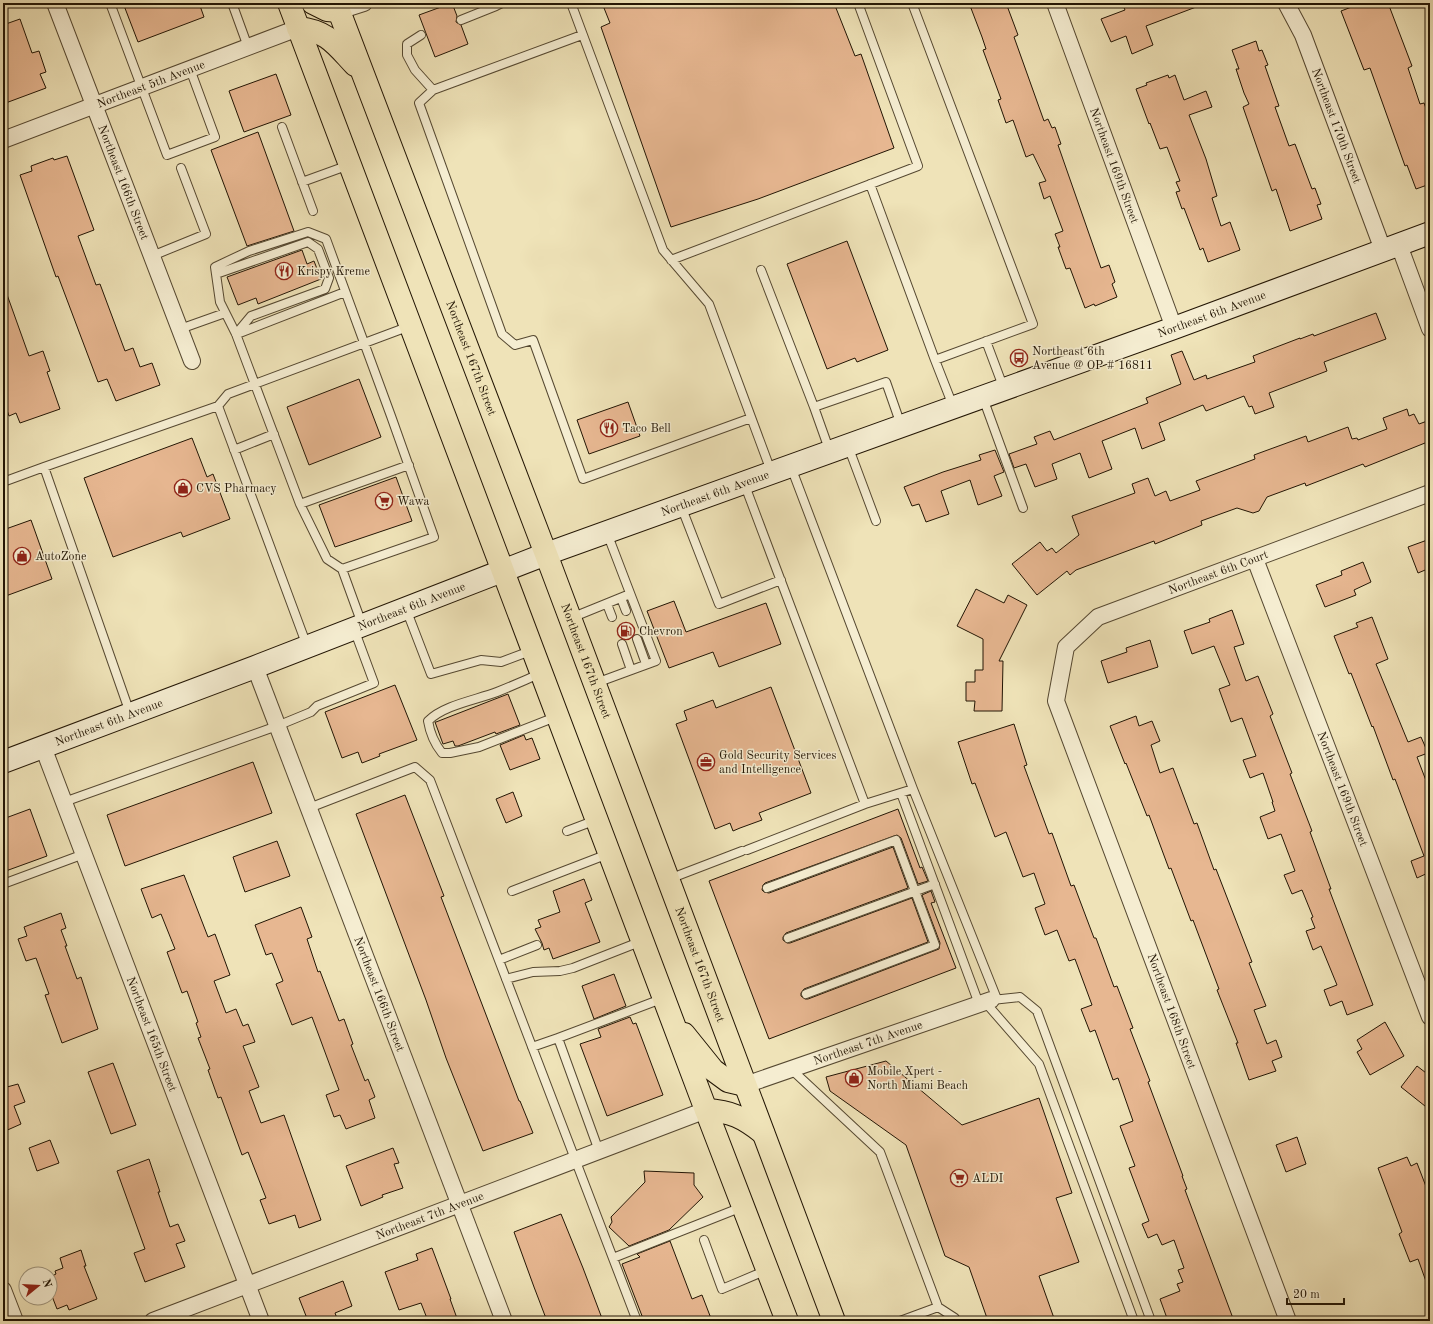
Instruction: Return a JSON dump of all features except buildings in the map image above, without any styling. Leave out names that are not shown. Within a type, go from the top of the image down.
[{"type":"main road","points":[[289,3],[642,941],[787,1321]]},
{"type":"main road","points":[[313,3],[327,10],[337,7]]},
{"type":"main road","name":"Northeast 167th Street","points":[[337,7],[546,554],[834,1321]]},
{"type":"main road","points":[[298,28],[313,29],[330,38],[363,74]]},
{"type":"main road","name":"Northeast 6th Avenue","points":[[4,759],[43,747],[255,667],[546,554],[954,408],[1430,233]]},
{"type":"main road","points":[[672,1019],[713,1070],[728,1081],[745,1084]]},
{"type":"main road","points":[[706,1110],[736,1114],[763,1133]]},
{"type":"street","name":"Northeast 166th Street","points":[[55,3],[192,361]]},
{"type":"street","points":[[337,7],[364,3]]},
{"type":"street","name":"Northeast 169th Street","points":[[1055,3],[1174,328]]},
{"type":"street","name":"Northeast 170th Street","points":[[1286,3],[1303,35],[1391,248],[1430,329]]},
{"type":"street","name":"Northeast 5th Avenue","points":[[3,140],[298,28]]},
{"type":"street","name":"Northeast 6th Court","points":[[1056,701],[1066,647],[1098,617],[1430,493]]},
{"type":"street","name":"Northeast 169th Street","points":[[1255,559],[1430,1017]]},
{"type":"street","name":"Northeast 166th Street","points":[[255,667],[504,1321]]},
{"type":"street","name":"Northeast 168th Street","points":[[1056,701],[1288,1321]]},
{"type":"street","name":"Northeast 165th Street","points":[[43,747],[261,1321]]},
{"type":"street","name":"Northeast 7th Avenue","points":[[745,1084],[988,1001]]},
{"type":"street","name":"Northeast 7th Avenue","points":[[153,1321],[706,1110]]},
{"type":"street","points":[[3,1290],[15,1321]]},
{"type":"lane","points":[[110,3],[167,155],[215,138],[190,70]]},
{"type":"lane","points":[[232,3],[248,47]]},
{"type":"lane","points":[[461,20],[502,3]]},
{"type":"lane","points":[[571,3],[663,250],[709,304],[751,418],[781,469],[913,789],[988,1001]]},
{"type":"lane","points":[[671,260],[918,166],[858,3]]},
{"type":"lane","points":[[912,3],[1033,324],[936,360]]},
{"type":"lane","points":[[421,35],[407,44],[407,55],[415,70],[433,90]]},
{"type":"lane","points":[[582,35],[433,90],[419,103],[502,334],[515,345],[533,340],[583,478],[751,418]]},
{"type":"lane","points":[[282,127],[313,211]]},
{"type":"lane","points":[[302,182],[350,164]]},
{"type":"lane","points":[[152,256],[206,234],[181,168]]},
{"type":"lane","points":[[870,184],[954,408]]},
{"type":"lane","points":[[64,802],[277,726],[311,712],[317,706],[374,683],[342,569],[327,559],[300,504],[236,334],[220,302],[215,267],[250,251],[308,232],[326,239],[434,537],[342,569]]},
{"type":"lane","points":[[216,274],[308,242],[318,249],[328,278],[325,288],[250,316],[236,334]]},
{"type":"lane","points":[[761,270],[814,408],[839,448],[876,521]]},
{"type":"lane","points":[[236,334],[345,292]]},
{"type":"lane","points":[[180,329],[225,313]]},
{"type":"lane","points":[[3,482],[218,406],[228,394],[364,342],[411,326]]},
{"type":"lane","points":[[986,341],[1004,389]]},
{"type":"lane","points":[[814,408],[886,382],[902,426]]},
{"type":"lane","points":[[983,397],[1023,508]]},
{"type":"lane","points":[[218,406],[307,647]]},
{"type":"lane","points":[[234,450],[274,434]]},
{"type":"lane","points":[[300,504],[409,465]]},
{"type":"lane","points":[[44,467],[130,714]]},
{"type":"lane","points":[[744,483],[866,804]]},
{"type":"lane","points":[[680,505],[719,604],[781,580]]},
{"type":"lane","points":[[595,684],[656,661],[607,532]]},
{"type":"lane","points":[[570,618],[630,594]]},
{"type":"lane","points":[[621,598],[626,611]]},
{"type":"lane","points":[[607,604],[612,616]]},
{"type":"lane","points":[[406,608],[431,674],[481,660],[501,662],[533,650]]},
{"type":"lane","points":[[637,639],[646,664]]},
{"type":"lane","points":[[622,644],[631,670]]},
{"type":"lane","points":[[542,673],[497,692],[451,707],[433,716],[428,721],[430,732],[436,746],[442,752],[450,753],[479,746],[558,716]]},
{"type":"lane","points":[[309,808],[415,767],[430,780],[637,1321]]},
{"type":"lane","points":[[668,879],[866,804],[913,789]]},
{"type":"lane","points":[[901,793],[934,884],[988,1001],[1039,1064],[1134,1321]]},
{"type":"lane","points":[[567,830],[596,819]]},
{"type":"lane","points":[[767,888],[896,840],[935,945],[806,994]]},
{"type":"lane","points":[[512,891],[609,853]]},
{"type":"lane","points":[[3,884],[84,854]]},
{"type":"lane","points":[[788,938],[934,884]]},
{"type":"lane","points":[[506,979],[533,972],[560,971],[573,968],[642,941]]},
{"type":"lane","points":[[499,960],[537,945]]},
{"type":"lane","points":[[988,1001],[1020,997],[1037,1011],[1151,1321]]},
{"type":"lane","points":[[532,1047],[664,998]]},
{"type":"lane","points":[[558,1038],[600,1151]]},
{"type":"lane","points":[[792,1069],[880,1152],[938,1308],[955,1318],[956,1321]]},
{"type":"lane","points":[[613,1258],[743,1206]]},
{"type":"lane","points":[[704,1240],[722,1289],[767,1270]]},
{"type":"lane","points":[[900,1321],[938,1308]]},
{"type":"place","name":"Krispy Kreme","points":[[284,271]]},
{"type":"place","name":"Northeast 6th Avenue @ OP # 16811","points":[[1019,358]]},
{"type":"place","name":"Taco Bell","points":[[609,428]]},
{"type":"place","name":"CVS Pharmacy","points":[[183,488]]},
{"type":"place","name":"Wawa","points":[[384,501]]},
{"type":"place","name":"AutoZone","points":[[22,556]]},
{"type":"place","name":"Chevron","points":[[626,631]]},
{"type":"place","name":"Gold Security Services and Intelligence","points":[[706,762]]},
{"type":"place","name":"Mobile Xpert - North Miami Beach","points":[[854,1078]]},
{"type":"place","name":"ALDI","points":[[959,1178]]}]
